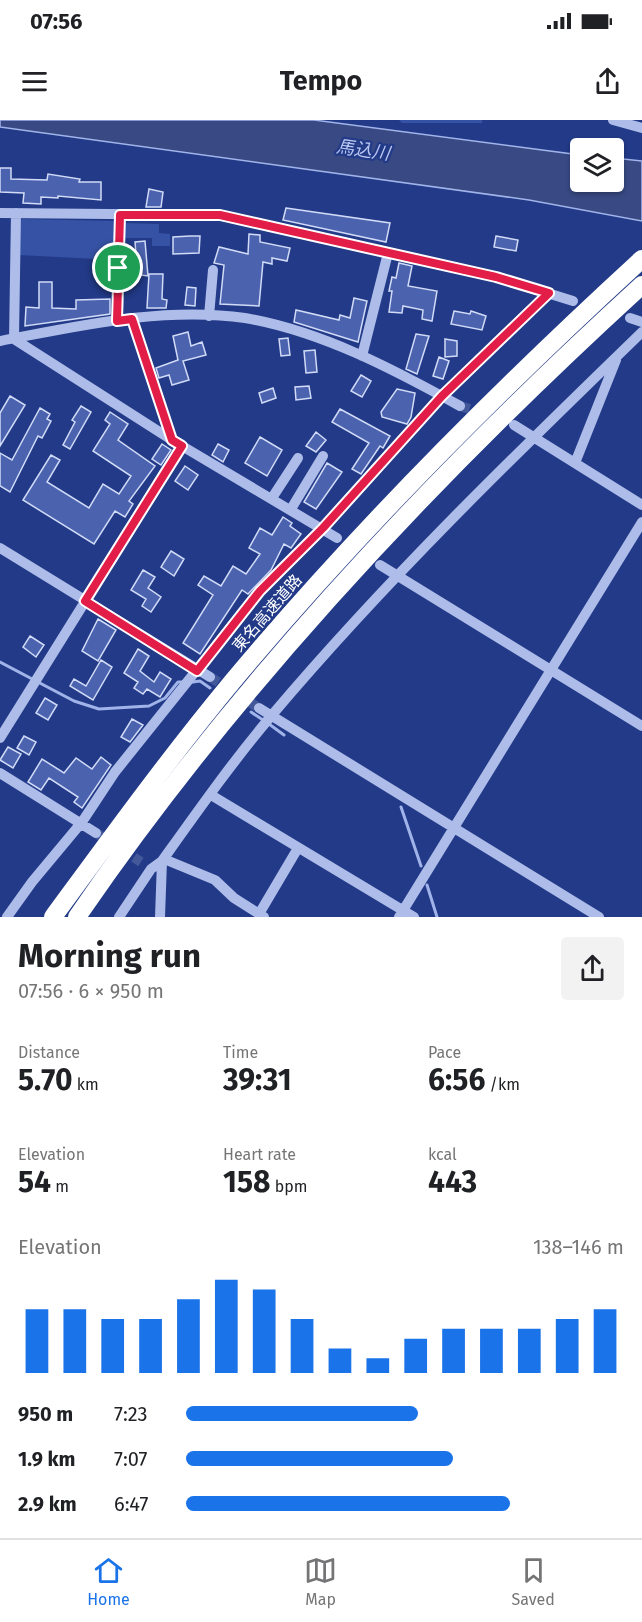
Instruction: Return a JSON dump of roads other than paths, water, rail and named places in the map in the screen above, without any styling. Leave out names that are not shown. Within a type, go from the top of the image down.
[{"type":"highway","name":"東名高速道路","points":[[53,917],[230,685],[343,555],[411,482],[538,354],[642,259]]},
{"type":"highway","points":[[76,917],[152,814],[243,700],[357,568],[551,368],[642,285]]},
{"type":"street","points":[[612,120],[625,121],[642,128]]},
{"type":"street","points":[[0,213],[220,215],[496,277],[573,300]]},
{"type":"street","points":[[14,339],[16,213]]},
{"type":"street","points":[[117,321],[120,215]]},
{"type":"street","points":[[362,356],[388,253]]},
{"type":"street","points":[[209,316],[213,270]]},
{"type":"street","points":[[7,917],[32,882],[82,822],[115,772],[260,591],[323,528],[442,396],[549,293]]},
{"type":"street","points":[[0,341],[154,316],[244,318],[343,347],[460,406]]},
{"type":"street","points":[[630,318],[642,322]]},
{"type":"street","points":[[132,319],[172,440]]},
{"type":"street","points":[[160,917],[163,860],[261,728],[396,576],[531,437],[642,332]]},
{"type":"street","points":[[14,339],[172,440],[337,538]]},
{"type":"street","points":[[575,463],[617,357]]},
{"type":"street","points":[[514,425],[642,505]]},
{"type":"street","points":[[0,738],[182,446]]},
{"type":"street","points":[[291,509],[323,456]]},
{"type":"street","points":[[272,498],[298,458]]},
{"type":"street","points":[[401,913],[642,522]]},
{"type":"street","points":[[0,548],[195,673],[210,677]]},
{"type":"street","points":[[380,565],[642,726]]},
{"type":"street","points":[[259,708],[599,917]]},
{"type":"street","points":[[0,773],[82,822],[96,833]]},
{"type":"street","points":[[211,795],[401,913],[414,917]]},
{"type":"street","points":[[119,917],[146,865],[163,860],[215,880],[234,898],[262,916],[298,848]]},
{"type":"water","name":"馬込川","points":[[0,120],[314,120],[570,154],[570,192],[624,192],[624,159],[642,161],[642,221],[529,200],[0,127]]},
{"type":"waterway","points":[[0,662],[74,701],[99,709],[149,706],[165,698],[178,682],[183,682]]},
{"type":"waterway","points":[[193,682],[200,681],[210,688]]},
{"type":"waterway","points":[[251,712],[263,720]]},
{"type":"waterway","points":[[269,724],[284,735]]},
{"type":"waterway","points":[[401,807],[421,866]]},
{"type":"waterway","points":[[427,885],[437,917]]},
{"type":"tunnel","points":[[460,406],[485,414]]},
{"type":"tunnel","points":[[210,677],[259,708]]},
{"type":"tunnel","points":[[96,833],[141,862]]}]
